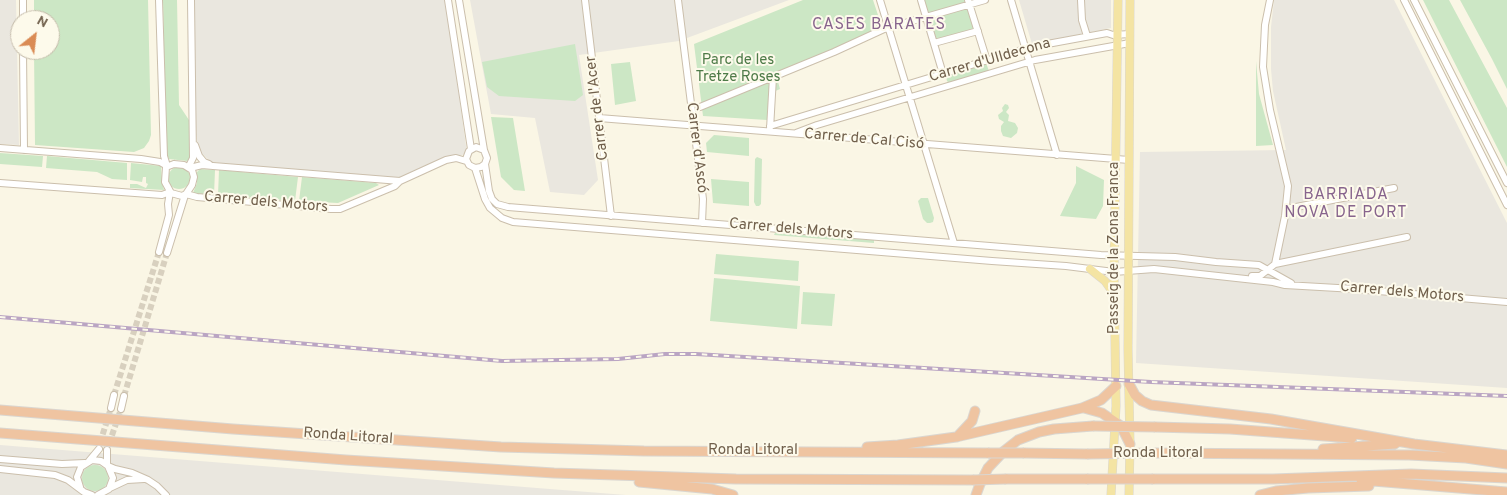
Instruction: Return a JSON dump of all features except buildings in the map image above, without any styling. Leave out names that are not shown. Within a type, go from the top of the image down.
[{"type":"highway","points":[[1129,384],[1142,401],[1151,405],[1271,419],[1414,444],[1507,455]]},
{"type":"highway","points":[[781,451],[898,445],[956,437],[1082,408],[1101,400],[1116,386]]},
{"type":"highway","points":[[1082,408],[1096,411],[1115,421],[1123,428],[1130,444]]},
{"type":"highway","name":"Ronda Litoral","points":[[0,410],[501,447],[644,451],[1409,455],[1466,458],[1507,464]]},
{"type":"highway","points":[[956,437],[972,421],[975,411]]},
{"type":"highway","points":[[976,495],[988,468],[1004,451],[1018,440],[1039,432],[1054,429],[1094,426],[1230,429],[1394,440]]},
{"type":"highway","name":"Ronda Litoral","points":[[0,432],[346,460],[554,473],[726,478],[973,480],[1311,478],[1419,474],[1507,478]]},
{"type":"highway","points":[[1263,454],[1363,445],[1414,444]]},
{"type":"highway","points":[[554,473],[700,487],[733,495]]},
{"type":"highway","points":[[1311,478],[1507,492]]},
{"type":"highway","points":[[1260,495],[1308,488],[1429,485]]},
{"type":"main road","name":"Passeig de la Zona Franca","points":[[1111,495],[1116,386],[1114,272],[1118,0]]},
{"type":"main road","name":"Passeig de la Zona Franca","points":[[1129,495],[1130,0]]},
{"type":"main road","points":[[1090,269],[1105,281],[1114,295]]},
{"type":"street","points":[[158,252],[170,214],[168,204],[170,192],[165,178],[167,166],[164,156],[159,0]]},
{"type":"street","points":[[167,253],[186,194],[194,181],[190,167],[193,158],[191,0]]},
{"type":"street","points":[[448,0],[471,149]]},
{"type":"street","points":[[459,0],[486,155],[485,164],[481,168],[469,165],[466,161],[467,153],[471,149],[479,148],[484,150]]},
{"type":"street","name":"Carrer de l'Acer","points":[[585,0],[611,216]]},
{"type":"street","name":"Carrer d'Ascó","points":[[678,0],[703,207],[702,223]]},
{"type":"street","points":[[880,0],[954,243]]},
{"type":"street","points":[[921,0],[943,74]]},
{"type":"street","points":[[700,107],[888,28],[969,3],[985,0]]},
{"type":"street","points":[[1011,0],[1057,155]]},
{"type":"street","points":[[1081,0],[1082,20],[1087,36]]},
{"type":"street","points":[[1270,0],[1265,25],[1263,66],[1270,110],[1288,186],[1286,209],[1276,264]]},
{"type":"street","points":[[1404,0],[1507,205]]},
{"type":"street","points":[[1414,0],[1507,183]]},
{"type":"street","points":[[969,3],[987,61]]},
{"type":"street","points":[[934,43],[978,31]]},
{"type":"street","name":"Carrer d'Ulldecona","points":[[770,129],[807,115],[906,88],[943,74],[1025,49],[1107,33],[1117,35],[1130,34]]},
{"type":"street","name":"Carrer d'Ulldecona","points":[[792,134],[1029,59],[1130,43]]},
{"type":"street","points":[[23,60],[24,150]]},
{"type":"street","points":[[770,129],[773,77]]},
{"type":"street","points":[[850,102],[853,114]]},
{"type":"street","points":[[807,115],[810,128]]},
{"type":"street","name":"Carrer de Cal Cisó","points":[[599,118],[693,126],[770,129],[792,134],[1129,160]]},
{"type":"street","points":[[192,136],[199,156],[204,162],[213,166]]},
{"type":"street","points":[[0,148],[141,159],[160,162],[167,166],[174,164],[190,167]]},
{"type":"street","name":"Carrer dels Motors","points":[[186,194],[331,209],[348,206],[395,186],[400,181],[446,160],[456,158],[466,161]]},
{"type":"street","name":"Carrer dels Motors","points":[[485,164],[490,196],[494,202],[502,206],[1115,256],[1157,256],[1203,260],[1259,266],[1269,270],[1284,281],[1296,285]]},
{"type":"street","name":"Carrer dels Motors","points":[[190,167],[202,165],[400,181]]},
{"type":"street","name":"Carrer dels Motors","points":[[475,168],[485,199],[490,208],[502,218],[513,222],[992,262],[1066,266],[1114,272],[1148,269],[1285,285],[1507,302]]},
{"type":"street","points":[[0,183],[162,195],[170,192],[178,196],[186,194]]},
{"type":"street","points":[[1286,209],[1394,188]]},
{"type":"street","points":[[1243,279],[1246,275],[1260,276],[1276,264],[1407,237]]},
{"type":"street","points":[[1195,273],[1197,266],[1203,260]]},
{"type":"street","points":[[111,408],[114,395]]},
{"type":"street","points":[[120,409],[124,396]]},
{"type":"street","points":[[81,488],[77,477],[78,472],[98,449]]},
{"type":"street","points":[[108,450],[108,465],[113,478],[109,489]]},
{"type":"street","points":[[0,459],[62,464],[96,460],[114,469],[132,473],[148,480],[166,495]]},
{"type":"street","points":[[0,470],[55,475],[68,480],[92,495]]},
{"type":"street","points":[[98,495],[127,480],[148,480]]},
{"type":"shaded area","points":[[0,0],[16,0],[16,10],[10,10],[10,60],[17,60],[19,145],[0,144]]},
{"type":"shaded area","points":[[191,0],[446,0],[467,153],[400,181],[211,162],[199,151],[192,112]]},
{"type":"shaded area","points":[[470,0],[789,0],[679,41],[579,55],[598,180],[584,195],[550,192],[535,118],[491,114]]},
{"type":"shaded area","points":[[1019,0],[1111,0],[1111,28],[1032,44]]},
{"type":"shaded area","points":[[1274,0],[1394,0],[1507,223],[1507,388],[1136,363],[1140,152],[1286,150],[1273,91],[1271,69],[1271,27]]},
{"type":"shaded area","points":[[0,445],[537,488],[626,495],[0,495]]},
{"type":"green space","points":[[34,0],[148,0],[151,135],[144,148],[134,152],[35,145],[34,60],[60,60],[60,10],[34,10]]},
{"type":"green space","points":[[163,0],[177,0],[179,105],[191,123],[191,158],[187,161],[169,159],[166,152]]},
{"type":"green space","name":"Parc de les Tretze Roses","points":[[803,0],[873,0],[884,33],[777,78],[780,89],[773,92],[767,120],[703,116],[694,44]]},
{"type":"green space","points":[[921,0],[968,0],[977,28],[933,40]]},
{"type":"green space","points":[[1423,0],[1449,0],[1507,108],[1507,167]]},
{"type":"green space","points":[[1460,0],[1507,0],[1507,89],[1492,59]]},
{"type":"green space","points":[[575,44],[583,95],[575,101],[499,96],[487,87],[482,62]]},
{"type":"green space","points":[[1256,61],[1259,94],[1273,145],[1256,146]]},
{"type":"green space","points":[[630,62],[636,101],[615,105],[611,64]]},
{"type":"green space","points":[[986,63],[989,71],[949,83],[947,81],[946,77],[948,75]]},
{"type":"green space","points":[[1005,104],[1009,108],[1006,112],[1009,115],[1008,121],[1015,123],[1018,128],[1017,133],[1011,138],[1003,136],[1001,126],[1004,122],[999,119],[998,115],[1003,111],[1002,108]]},
{"type":"green space","points":[[491,117],[513,118],[525,191],[514,190],[501,177]]},
{"type":"green space","points":[[714,135],[749,138],[749,156],[707,152],[706,143]]},
{"type":"green space","points":[[0,153],[43,156],[42,167],[0,164]]},
{"type":"green space","points":[[47,156],[127,163],[127,180],[112,179],[97,172],[46,168]]},
{"type":"green space","points":[[757,157],[762,159],[761,204],[759,206],[756,206],[754,202],[755,159]]},
{"type":"green space","points":[[131,163],[161,166],[164,190],[130,188],[130,184],[137,184],[146,188],[148,184],[146,183],[146,177],[143,177],[142,182],[130,180]]},
{"type":"green space","points":[[1076,166],[1104,180],[1103,206],[1096,219],[1060,216],[1076,183]]},
{"type":"green space","points":[[179,167],[187,170],[190,178],[187,186],[179,189],[171,186],[168,178],[171,170]]},
{"type":"green space","points":[[200,169],[215,170],[214,195],[193,193],[197,183],[197,172]]},
{"type":"green space","points":[[219,170],[298,177],[295,201],[218,195]]},
{"type":"green space","points":[[302,177],[376,183],[379,185],[338,203],[299,201]]},
{"type":"green space","points":[[711,179],[749,182],[749,206],[713,203]]},
{"type":"green space","points":[[921,198],[928,198],[934,218],[933,222],[927,223],[923,219],[918,201]]},
{"type":"green space","points":[[775,233],[874,240],[874,243],[774,235]]},
{"type":"green space","points":[[716,254],[799,261],[798,281],[714,274]]},
{"type":"green space","points":[[714,278],[800,286],[797,329],[710,321]]},
{"type":"green space","points":[[803,292],[835,294],[832,326],[801,324]]},
{"type":"green space","points":[[95,465],[105,468],[108,478],[105,488],[95,491],[85,488],[82,478],[85,468]]},
{"type":"tunnel","points":[[114,395],[159,252]]},
{"type":"tunnel","points":[[124,396],[167,253]]},
{"type":"tunnel","points":[[100,443],[111,408]]},
{"type":"tunnel","points":[[109,444],[121,409]]},
{"type":"railway","points":[[0,317],[502,361],[618,359],[665,354],[696,354],[1151,382],[1507,396]]},
{"type":"district","name":"CASES BARATES","points":[[879,26]]},
{"type":"district","name":"BARRIADA NOVA DE PORT","points":[[1346,205]]}]
